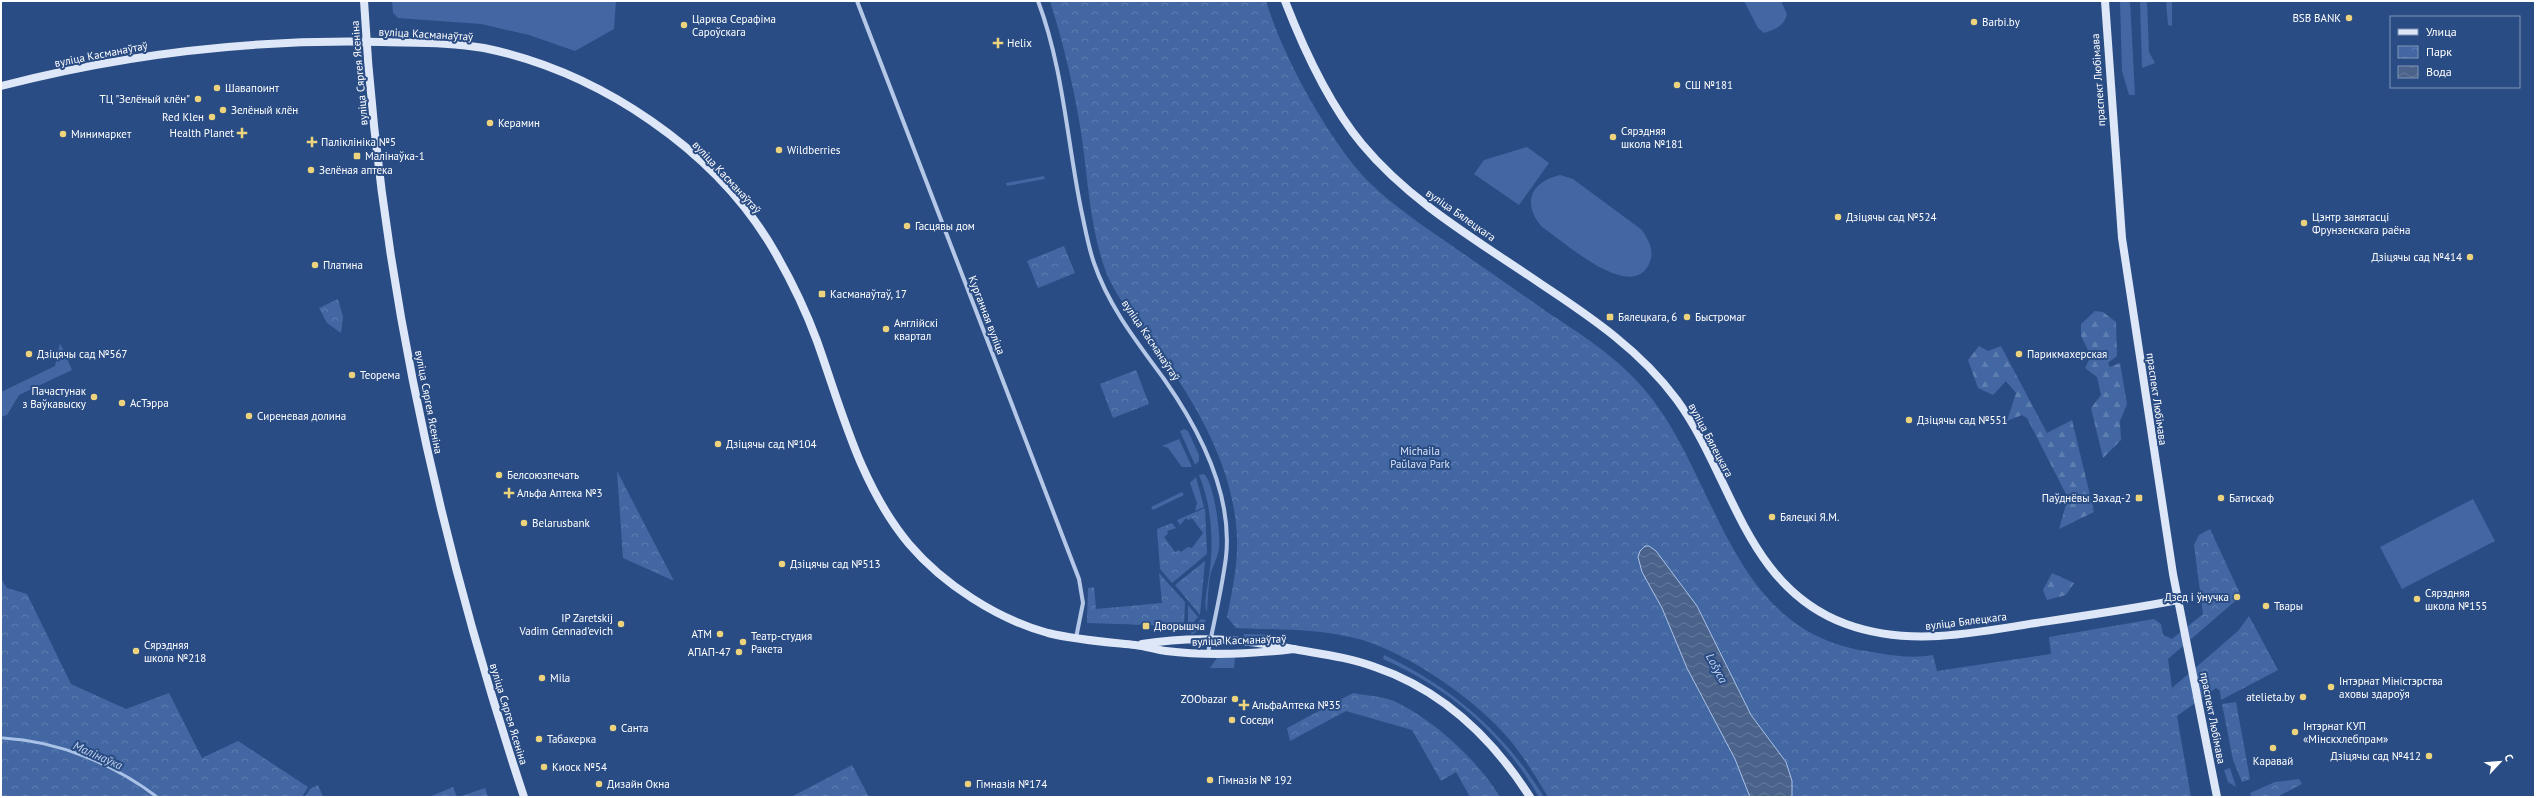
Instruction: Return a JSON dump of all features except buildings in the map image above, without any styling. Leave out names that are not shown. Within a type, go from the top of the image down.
[{"type":"street","name":"вуліца Сяргея Ясеніна","points":[[364,1],[369,83],[390,250],[417,405],[489,688],[524,797]]},
{"type":"street","name":"Курганная вуліца","points":[[857,1],[1079,579],[1083,603],[1076,639]]},
{"type":"street","name":"вуліца Касманаўтаў","points":[[1038,1],[1054,58],[1073,171],[1094,262],[1118,314],[1186,411],[1215,475],[1223,504],[1226,531],[1226,556],[1210,641]]},
{"type":"street","name":"вуліца Бялецкага","points":[[1286,1],[1326,90],[1361,143],[1393,176],[1435,212],[1603,326],[1641,359],[1671,392],[1686,414],[1736,512],[1759,552],[1786,585],[1807,604],[1847,625],[1888,635],[1910,638],[1955,635],[2178,600]]},
{"type":"street","name":"праспект Любімава","points":[[2105,1],[2120,226],[2158,485],[2178,600],[2217,797]]},
{"type":"street","name":"вуліца Касманаўтаў","points":[[1,86],[106,64],[191,49],[366,42],[459,45],[515,56],[562,72],[608,94],[655,124],[684,146],[740,203],[761,230],[802,303],[816,338],[851,440],[880,504],[910,546],[942,575],[992,609],[1021,624],[1076,639],[1138,645],[1163,651],[1208,653],[1267,652],[1294,649]]},
{"type":"street","name":"вуліца Касманаўтаў","points":[[1138,645],[1162,641],[1268,643],[1294,649],[1321,652],[1374,666],[1414,683],[1463,717],[1492,745],[1530,797]]},
{"type":"street","points":[[1208,653],[1210,641]]},
{"type":"green space","points":[[392,1],[616,1],[614,29],[575,51],[529,35],[481,24],[398,18],[393,13]]},
{"type":"green space","name":"Michaila Paŭlava Park","points":[[1050,1],[1266,1],[1282,44],[1304,89],[1330,132],[1357,169],[1386,198],[1419,223],[1586,338],[1634,377],[1669,424],[1691,464],[1731,545],[1754,582],[1783,613],[1820,637],[1866,651],[1883,654],[1908,657],[1933,655],[1937,671],[2051,654],[2049,637],[2154,619],[2161,624],[2163,635],[2172,639],[2203,614],[2194,545],[2199,535],[2210,529],[2241,596],[2168,659],[2172,688],[2238,631],[2249,616],[2278,670],[2221,700],[2220,691],[2216,688],[2177,716],[2191,797],[1548,797],[1520,753],[1496,725],[1465,697],[1410,661],[1374,644],[1341,635],[1323,632],[1236,628],[1227,617],[1237,558],[1235,514],[1230,489],[1212,441],[1189,397],[1154,345],[1124,305],[1106,272],[1100,254],[1092,218],[1083,144],[1074,95],[1063,47]]},
{"type":"green space","points":[[1744,1],[1781,1],[1787,14],[1786,18],[1782,24],[1764,33],[1758,28]]},
{"type":"green space","points":[[2120,1],[2130,1],[2135,95],[2129,95],[2122,71]]},
{"type":"green space","points":[[2140,1],[2147,1],[2149,52],[2155,63],[2142,68]]},
{"type":"green space","points":[[2166,1],[2172,1],[2172,26],[2168,25]]},
{"type":"green space","points":[[1527,147],[1549,163],[1519,205],[1474,174],[1484,160]]},
{"type":"green space","points":[[1560,175],[1573,179],[1642,230],[1649,242],[1651,259],[1649,264],[1640,274],[1628,277],[1613,273],[1580,255],[1542,227],[1532,210],[1532,195],[1536,188],[1542,183],[1550,178]]},
{"type":"green space","points":[[1044,176],[1045,179],[1007,186],[1006,183]]},
{"type":"green space","points":[[1064,246],[1075,273],[1038,288],[1027,261]]},
{"type":"green space","points":[[338,299],[343,317],[341,333],[327,323],[319,308]]},
{"type":"green space","points":[[2095,311],[2103,312],[2116,322],[2117,356],[2108,363],[2110,367],[2120,363],[2127,404],[2120,421],[2121,440],[2103,458],[2091,408],[2101,395],[2097,377],[2085,368],[2091,356],[2081,336],[2081,324]]},
{"type":"green space","points":[[60,343],[72,370],[19,395],[7,415],[1,417],[1,392],[55,366]]},
{"type":"green space","points":[[1979,346],[1988,351],[2001,346],[2047,433],[2072,420],[2094,512],[2059,529],[2068,498],[2027,418],[2022,415],[2007,421],[2016,393],[2006,381],[1993,395],[1978,388],[1968,360]]},
{"type":"green space","points":[[1136,370],[1149,404],[1113,418],[1100,384]]},
{"type":"green space","points":[[1184,429],[1188,431],[1199,455],[1199,461],[1195,465],[1180,431]]},
{"type":"green space","points":[[1179,439],[1192,467],[1182,467],[1168,448],[1162,446]]},
{"type":"green space","points":[[617,471],[674,581],[623,558]]},
{"type":"green space","points":[[1204,474],[1208,479],[1214,498],[1218,521],[1219,541],[1218,554],[1210,577],[1207,612],[1206,601],[1211,563],[1211,525],[1207,500],[1199,475]]},
{"type":"green space","points":[[1196,477],[1204,507],[1195,511],[1197,503],[1190,483]]},
{"type":"green space","points":[[1182,492],[1184,495],[1153,510],[1151,507]]},
{"type":"green space","points":[[2473,499],[2495,541],[2402,589],[2380,547]]},
{"type":"green space","points":[[1205,508],[1207,554],[1172,583],[1160,569],[1157,529],[1172,523],[1176,528],[1167,531],[1168,534],[1164,537],[1175,552],[1179,550],[1181,552],[1188,547],[1192,548],[1203,533],[1192,518],[1188,520],[1186,518],[1180,525],[1177,520]]},
{"type":"green space","points":[[1205,561],[1200,615],[1175,585]]},
{"type":"green space","points":[[1159,573],[1185,602],[1184,626],[1087,623],[1088,588],[1094,587],[1096,609],[1162,603]]},
{"type":"green space","points":[[2052,573],[2074,583],[2066,595],[2047,600],[2043,590]]},
{"type":"green space","points":[[1,579],[7,588],[27,594],[71,684],[126,709],[169,693],[202,758],[238,741],[308,787],[302,797],[1,797]]},
{"type":"green space","points":[[1188,605],[1198,617],[1191,625],[1188,625]]},
{"type":"green space","points":[[1201,619],[1206,620],[1201,629],[1191,635],[1192,630]]},
{"type":"green space","points":[[1244,634],[1277,635],[1276,638],[1244,637]]},
{"type":"green space","points":[[1384,655],[1432,682],[1475,714],[1512,752],[1544,797],[1539,797],[1525,774],[1509,753],[1472,715],[1430,684],[1383,659]]},
{"type":"green space","points":[[1235,657],[1234,668],[1210,668],[1217,658]]},
{"type":"green space","points":[[1353,693],[1393,701],[1427,720],[1441,731],[1468,757],[1480,770],[1500,797],[1470,797],[1456,772],[1441,781],[1412,730],[1346,711],[1290,741],[1287,728]]},
{"type":"green space","points":[[2236,702],[2250,779],[2242,782],[2233,760],[2222,704]]},
{"type":"green space","points":[[852,765],[869,797],[791,797]]},
{"type":"green space","points":[[2230,768],[2236,787],[2228,782],[2224,770]]},
{"type":"green space","points":[[2299,779],[2302,784],[2277,797],[2252,797],[2250,793],[2275,782]]},
{"type":"green space","points":[[318,785],[323,797],[305,797],[310,789]]},
{"type":"green space","points":[[453,787],[457,797],[429,797]]},
{"type":"green space","points":[[485,788],[488,797],[459,797]]},
{"type":"water","name":"Lošyca","points":[[1645,546],[1649,546],[1656,551],[1697,606],[1751,715],[1786,762],[1792,781],[1792,797],[1750,797],[1735,759],[1687,668],[1662,608],[1642,572],[1638,557],[1640,551]]},
{"type":"waterway","name":"Малінаўка","points":[[3,738],[44,744],[65,749],[84,756],[123,774],[157,797]]},
{"type":"place","name":"BSB BANK","points":[[2349,18]]},
{"type":"place","name":"Barbi.by","points":[[1974,22]]},
{"type":"place","name":"Царква Серафіма Сароўскага","points":[[684,25]]},
{"type":"place","name":"Helix","points":[[998,43]]},
{"type":"place","name":"СШ №181","points":[[1677,85]]},
{"type":"place","name":"Шавапоинт","points":[[217,88]]},
{"type":"place","name":"ТЦ \"Зелёный клён\"","points":[[198,99]]},
{"type":"place","name":"Зелёный клён","points":[[223,110]]},
{"type":"place","name":"Red Kleн","points":[[212,117]]},
{"type":"place","name":"Керамин","points":[[490,123]]},
{"type":"place","name":"Health Planet","points":[[242,133]]},
{"type":"place","name":"Минимаркет","points":[[63,134]]},
{"type":"place","name":"Сярэдняя школа №181","points":[[1613,137]]},
{"type":"place","name":"Паліклініка №5","points":[[312,142]]},
{"type":"place","name":"Wildberries","points":[[779,150]]},
{"type":"place","name":"Малінаўка-1","points":[[357,156]]},
{"type":"place","name":"Зелёная аптека","points":[[311,170]]},
{"type":"place","name":"Дзіцячы сад №524","points":[[1838,217]]},
{"type":"place","name":"Цэнтр занятасці Фрунзенскага раёна","points":[[2304,223]]},
{"type":"place","name":"Гасцявы дом","points":[[907,226]]},
{"type":"place","name":"Дзіцячы сад №414","points":[[2470,257]]},
{"type":"place","name":"Платина","points":[[315,265]]},
{"type":"place","name":"Касманаўтаў, 17","points":[[822,294]]},
{"type":"place","name":"Бялецкага, 6","points":[[1610,317]]},
{"type":"place","name":"Быстромаг","points":[[1687,317]]},
{"type":"place","name":"Англійскі квартал","points":[[886,329]]},
{"type":"place","name":"Дзіцячы сад №567","points":[[29,354]]},
{"type":"place","name":"Парикмахерская","points":[[2019,354]]},
{"type":"place","name":"Теорема","points":[[352,375]]},
{"type":"place","name":"Пачастунак з Ваўкавыску","points":[[94,397]]},
{"type":"place","name":"АсТэрра","points":[[122,403]]},
{"type":"place","name":"Сиреневая долина","points":[[249,416]]},
{"type":"place","name":"Дзіцячы сад №551","points":[[1909,420]]},
{"type":"place","name":"Дзіцячы сад №104","points":[[718,444]]},
{"type":"place","name":"Белсоюзпечать","points":[[499,475]]},
{"type":"place","name":"Альфа Аптека №3","points":[[509,493]]},
{"type":"place","name":"Паўднёвы Захад-2","points":[[2139,498]]},
{"type":"place","name":"Батискаф","points":[[2221,498]]},
{"type":"place","name":"Бялецкі Я.М.","points":[[1772,517]]},
{"type":"place","name":"Belarusbank","points":[[524,523]]},
{"type":"place","name":"Дзіцячы сад №513","points":[[782,564]]},
{"type":"place","name":"Дзед і ўнучка","points":[[2237,597]]},
{"type":"place","name":"Сярэдняя школа №155","points":[[2417,599]]},
{"type":"place","name":"Твары","points":[[2266,606]]},
{"type":"place","name":"IP Zaretskij Vadim Gennad'evich","points":[[621,624]]},
{"type":"place","name":"Дворышча","points":[[1146,626]]},
{"type":"place","name":"АТМ","points":[[720,634]]},
{"type":"place","name":"Театр-студия Ракета","points":[[743,642]]},
{"type":"place","name":"Сярэдняя школа №218","points":[[136,651]]},
{"type":"place","name":"АПАП-47","points":[[739,652]]},
{"type":"place","name":"Mila","points":[[542,678]]},
{"type":"place","name":"Інтэрнат Міністэрства аховы здароўя","points":[[2331,687]]},
{"type":"place","name":"atelieta.by","points":[[2303,697]]},
{"type":"place","name":"ZOObazar","points":[[1235,699]]},
{"type":"place","name":"АльфаАптека №35","points":[[1244,705]]},
{"type":"place","name":"Соседи","points":[[1232,720]]},
{"type":"place","name":"Санта","points":[[613,728]]},
{"type":"place","name":"Інтэрнат КУП «Мінскхлебпрам»","points":[[2295,732]]},
{"type":"place","name":"Табакерка","points":[[539,739]]},
{"type":"place","name":"Каравай","points":[[2273,748]]},
{"type":"place","name":"Дзіцячы сад №412","points":[[2429,756]]},
{"type":"place","name":"Киоск №54","points":[[544,767]]},
{"type":"place","name":"Гімназія № 192","points":[[1210,780]]},
{"type":"place","name":"Дизайн Окна","points":[[599,784]]},
{"type":"place","name":"Гімназія №174","points":[[968,784]]}]
